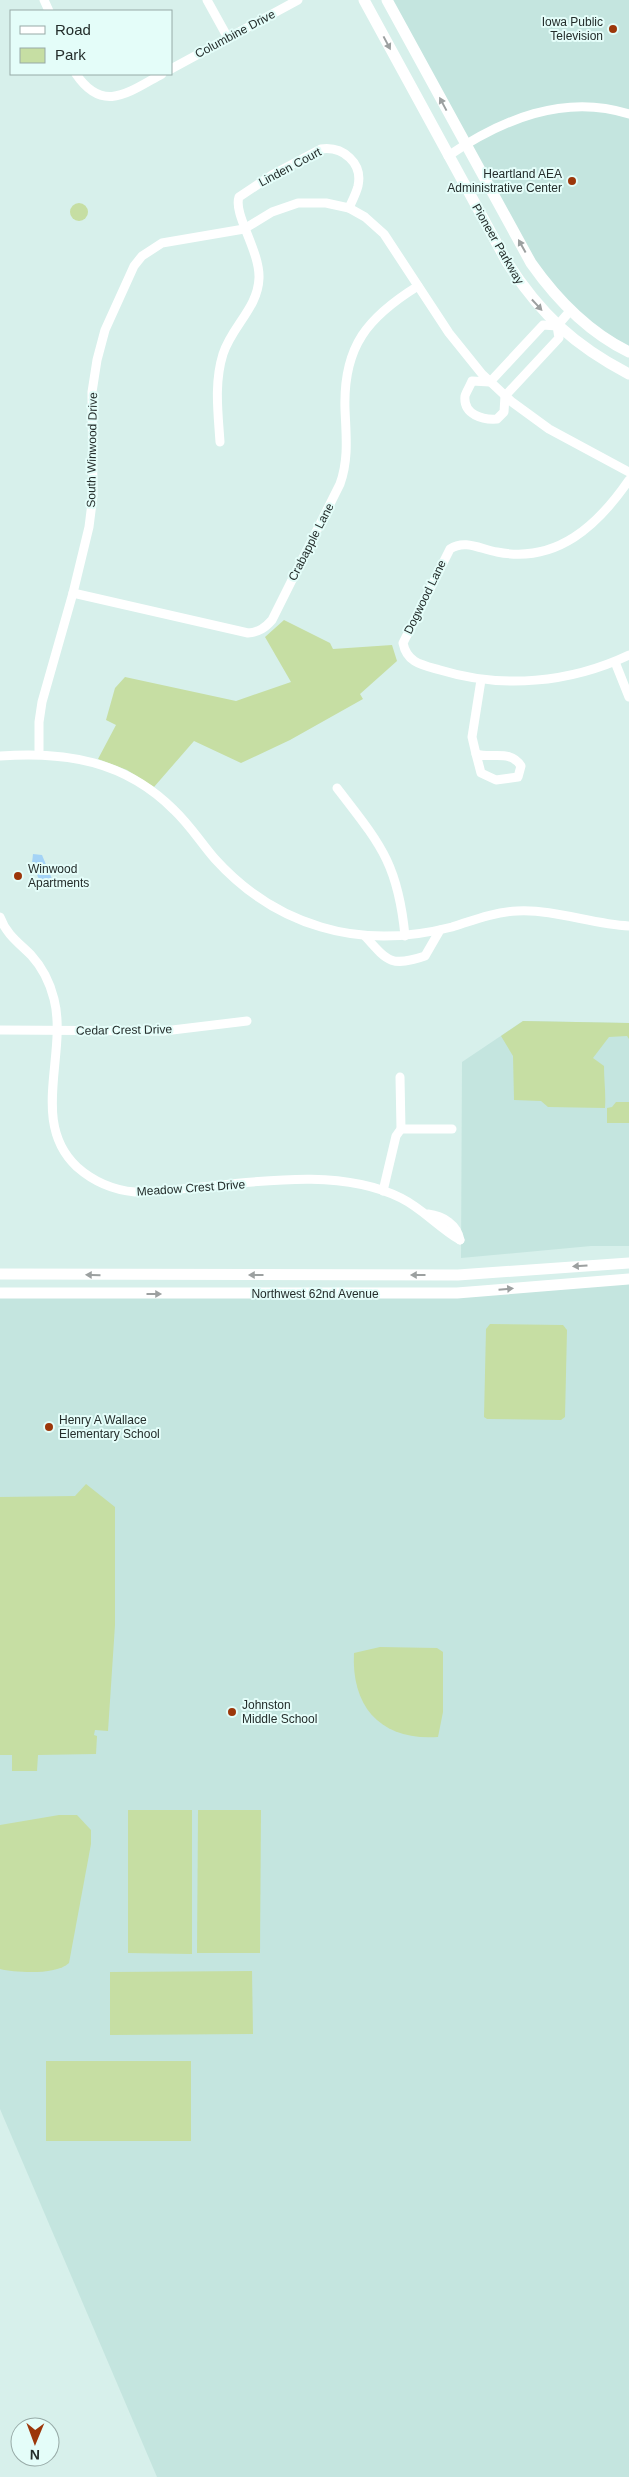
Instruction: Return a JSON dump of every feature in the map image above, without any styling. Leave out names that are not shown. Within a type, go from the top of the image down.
[{"type":"street","points":[[208,0],[228,38]]},
{"type":"street","name":"Columbine Drive","points":[[172,68],[298,0]]},
{"type":"street","name":"Pioneer Parkway","points":[[364,0],[448,156],[527,294],[557,326],[586,349],[629,374]]},
{"type":"street","name":"Pioneer Parkway","points":[[387,0],[531,263],[549,289],[570,311],[598,334],[629,352]]},
{"type":"street","points":[[77,75],[83,85],[93,93],[107,98],[121,96],[160,75]]},
{"type":"street","points":[[448,156],[509,121],[541,111],[583,107],[629,114]]},
{"type":"street","name":"Linden Court","points":[[220,442],[217,396],[223,353],[252,306],[259,278],[258,260],[238,210],[237,204],[243,193],[321,149],[337,149],[346,153],[357,168],[358,187],[349,208]]},
{"type":"street","name":"South Winwood Drive","points":[[40,753],[39,722],[42,702],[73,593],[89,526],[93,496],[91,416],[97,360],[105,330],[128,278],[142,256],[162,243],[230,232],[246,227],[272,212],[298,203],[326,203],[349,208],[365,217],[384,234],[449,333],[490,382]]},
{"type":"street","name":"Crabapple Lane","points":[[73,593],[248,633],[257,632],[266,626],[272,620],[340,484],[345,469],[346,375],[353,352],[365,330],[380,312],[418,286]]},
{"type":"street","points":[[557,326],[570,311]]},
{"type":"street","points":[[490,382],[543,325],[557,326]]},
{"type":"street","points":[[557,326],[559,338],[505,396],[504,412],[497,419],[483,420],[468,408],[465,397],[472,381],[490,382],[505,396],[549,429],[629,472]]},
{"type":"street","name":"Dogwood Lane","points":[[629,480],[603,515],[593,525],[558,546],[536,552],[510,554],[464,543],[450,549],[403,643],[405,654],[412,661],[481,680],[536,681],[565,677],[629,656]]},
{"type":"street","points":[[614,662],[629,697]]},
{"type":"street","points":[[476,754],[488,757],[506,754],[516,758],[521,766],[518,777],[496,780],[481,773],[476,754],[472,737],[481,680]]},
{"type":"street","points":[[0,756],[40,753],[87,760],[140,784],[173,808],[228,873],[261,899],[308,923],[343,933],[365,936],[405,936],[440,930],[482,916],[518,911],[552,913],[590,922],[629,926]]},
{"type":"street","points":[[337,788],[379,843],[388,860],[400,895],[405,936]]},
{"type":"street","name":"Meadow Crest Drive","points":[[0,917],[9,934],[31,956],[48,981],[54,1000],[57,1031],[52,1099],[54,1127],[59,1140],[74,1164],[96,1181],[109,1187],[135,1192],[326,1179],[355,1183],[383,1190],[428,1214]]},
{"type":"street","points":[[365,936],[383,957],[403,963],[425,956],[440,930]]},
{"type":"street","name":"Cedar Crest Drive","points":[[0,1030],[164,1031],[247,1021]]},
{"type":"street","points":[[383,1190],[396,1136],[401,1129],[400,1077]]},
{"type":"street","points":[[401,1129],[452,1129]]},
{"type":"street","name":"Northwest 62nd Avenue","points":[[0,1274],[458,1275],[629,1263]]},
{"type":"street","name":"Northwest 62nd Avenue","points":[[0,1293],[457,1293],[629,1279]]},
{"type":"shaded area","points":[[391,0],[629,0],[629,347],[583,319],[532,258]]},
{"type":"shaded area","points":[[523,1021],[629,1023],[629,1246],[591,1246],[461,1258],[462,1062]]},
{"type":"shaded area","points":[[629,1279],[629,2477],[157,2477],[0,2109],[0,1293],[457,1293]]},
{"type":"green space","points":[[79,203],[85,206],[88,212],[85,218],[79,221],[73,218],[70,212],[73,206]]},
{"type":"green space","points":[[284,620],[330,643],[333,649],[392,645],[397,661],[360,694],[363,699],[290,740],[241,763],[194,741],[154,787],[127,770],[98,759],[116,725],[106,720],[115,688],[125,677],[236,701],[291,682],[265,637]]},
{"type":"green space","points":[[523,1021],[629,1023],[629,1039],[627,1036],[609,1037],[593,1058],[604,1066],[605,1108],[548,1107],[541,1101],[514,1100],[513,1056],[501,1036]]},
{"type":"green space","points":[[616,1102],[629,1102],[629,1123],[607,1123],[607,1108],[612,1107]]},
{"type":"green space","points":[[490,1324],[563,1325],[567,1330],[565,1417],[561,1420],[487,1419],[484,1417],[486,1329]]},
{"type":"green space","points":[[86,1484],[115,1507],[115,1625],[108,1731],[95,1730],[94,1735],[97,1736],[96,1754],[38,1755],[37,1771],[12,1771],[12,1755],[0,1755],[0,1497],[75,1496]]},
{"type":"green space","points":[[380,1647],[437,1648],[443,1652],[443,1712],[438,1737],[418,1737],[386,1727],[364,1705],[354,1673],[354,1653]]},
{"type":"green space","points":[[128,1810],[192,1810],[192,1954],[128,1953]]},
{"type":"green space","points":[[198,1810],[261,1810],[260,1953],[197,1953]]},
{"type":"green space","points":[[59,1815],[77,1815],[91,1830],[91,1844],[69,1963],[56,1970],[36,1972],[0,1969],[0,1825]]},
{"type":"green space","points":[[252,1971],[253,2034],[110,2035],[110,1972]]},
{"type":"green space","points":[[46,2061],[191,2061],[191,2141],[46,2141]]},
{"type":"water","points":[[33,854],[42,855],[52,879],[41,884],[32,863]]},
{"type":"place","name":"Iowa Public Television","points":[[613,29]]},
{"type":"place","name":"Heartland AEA Administrative Center","points":[[572,181]]},
{"type":"place","name":"Winwood Apartments","points":[[18,876]]},
{"type":"place","name":"Henry A Wallace Elementary School","points":[[49,1427]]},
{"type":"place","name":"Johnston Middle School","points":[[232,1712]]}]
